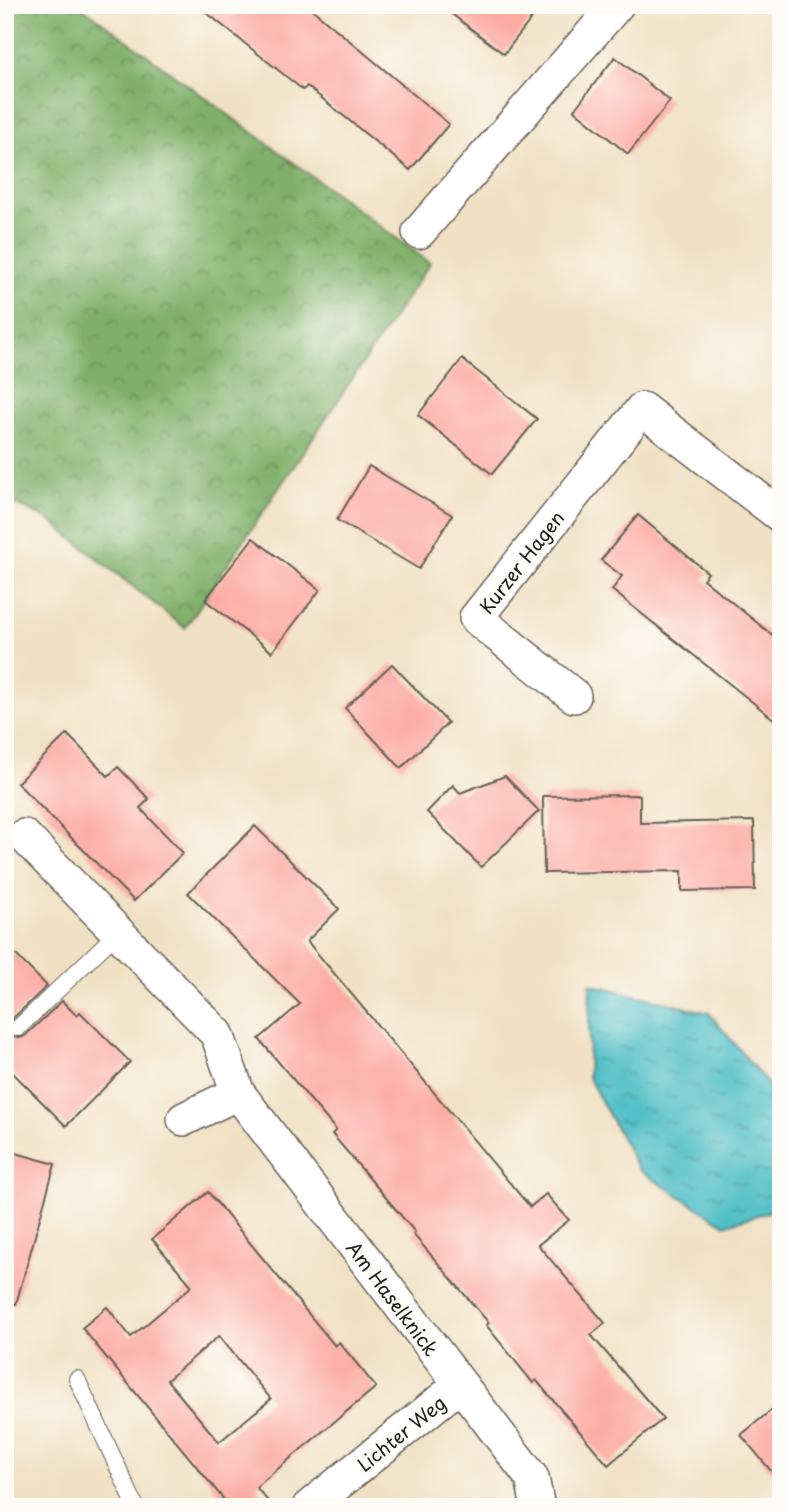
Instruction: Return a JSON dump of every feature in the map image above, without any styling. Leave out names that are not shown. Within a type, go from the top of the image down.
[{"type":"street","points":[[419,232],[617,5]]},
{"type":"street","name":"Kurzer Hagen","points":[[574,696],[476,618],[642,409],[775,499]]},
{"type":"street","name":"Am Haselknick","points":[[24,836],[217,1034],[238,1093],[532,1478],[538,1507]]},
{"type":"street","points":[[184,1119],[238,1093]]},
{"type":"street","name":"Lichter Weg","points":[[309,1507],[460,1385]]},
{"type":"lane","points":[[18,1028],[118,932]]},
{"type":"lane","points":[[77,1379],[135,1507]]},
{"type":"green space","points":[[5,5],[79,5],[430,263],[185,628],[49,520],[5,499]]},
{"type":"water","points":[[590,984],[709,1013],[781,1100],[781,1208],[725,1225],[639,1170],[588,1077]]},
{"type":"building","points":[[197,5],[307,5],[449,124],[410,170],[307,86],[303,90]]},
{"type":"building","points":[[440,5],[542,5],[504,54]]},
{"type":"building","points":[[615,57],[670,101],[628,154],[574,110]]},
{"type":"building","points":[[462,359],[537,419],[492,474],[418,415]]},
{"type":"building","points":[[369,466],[452,515],[419,569],[337,520]]},
{"type":"building","points":[[638,515],[708,573],[703,579],[781,642],[781,725],[612,590],[622,576],[601,560]]},
{"type":"building","points":[[253,538],[320,590],[272,652],[205,600]]},
{"type":"building","points":[[392,664],[448,723],[401,768],[345,708]]},
{"type":"building","points":[[67,734],[108,776],[118,767],[149,799],[140,808],[183,853],[134,901],[17,783]]},
{"type":"building","points":[[505,776],[539,811],[481,867],[427,812],[453,785],[460,793]]},
{"type":"building","points":[[640,795],[640,823],[754,821],[755,890],[682,891],[682,871],[544,873],[543,796]]},
{"type":"building","points":[[255,826],[339,909],[307,941],[530,1207],[546,1194],[569,1220],[538,1245],[605,1323],[591,1335],[663,1419],[608,1465],[536,1380],[533,1383],[486,1325],[489,1323],[332,1134],[336,1130],[259,1039],[300,1004],[188,893]]},
{"type":"building","points":[[5,944],[47,986],[10,1021],[8,1030],[11,1036],[25,1036],[62,1001],[77,1016],[80,1012],[130,1062],[66,1126],[5,1065]]},
{"type":"building","points":[[5,1150],[55,1164],[16,1304],[5,1302]]},
{"type":"building","points":[[208,1192],[335,1346],[339,1342],[376,1387],[256,1487],[273,1507],[230,1507],[82,1328],[107,1307],[131,1337],[192,1286],[152,1239]],"holes":[[[219,1336],[271,1399],[219,1442],[167,1380]]]},
{"type":"building","points":[[781,1402],[781,1483],[741,1435]]}]
